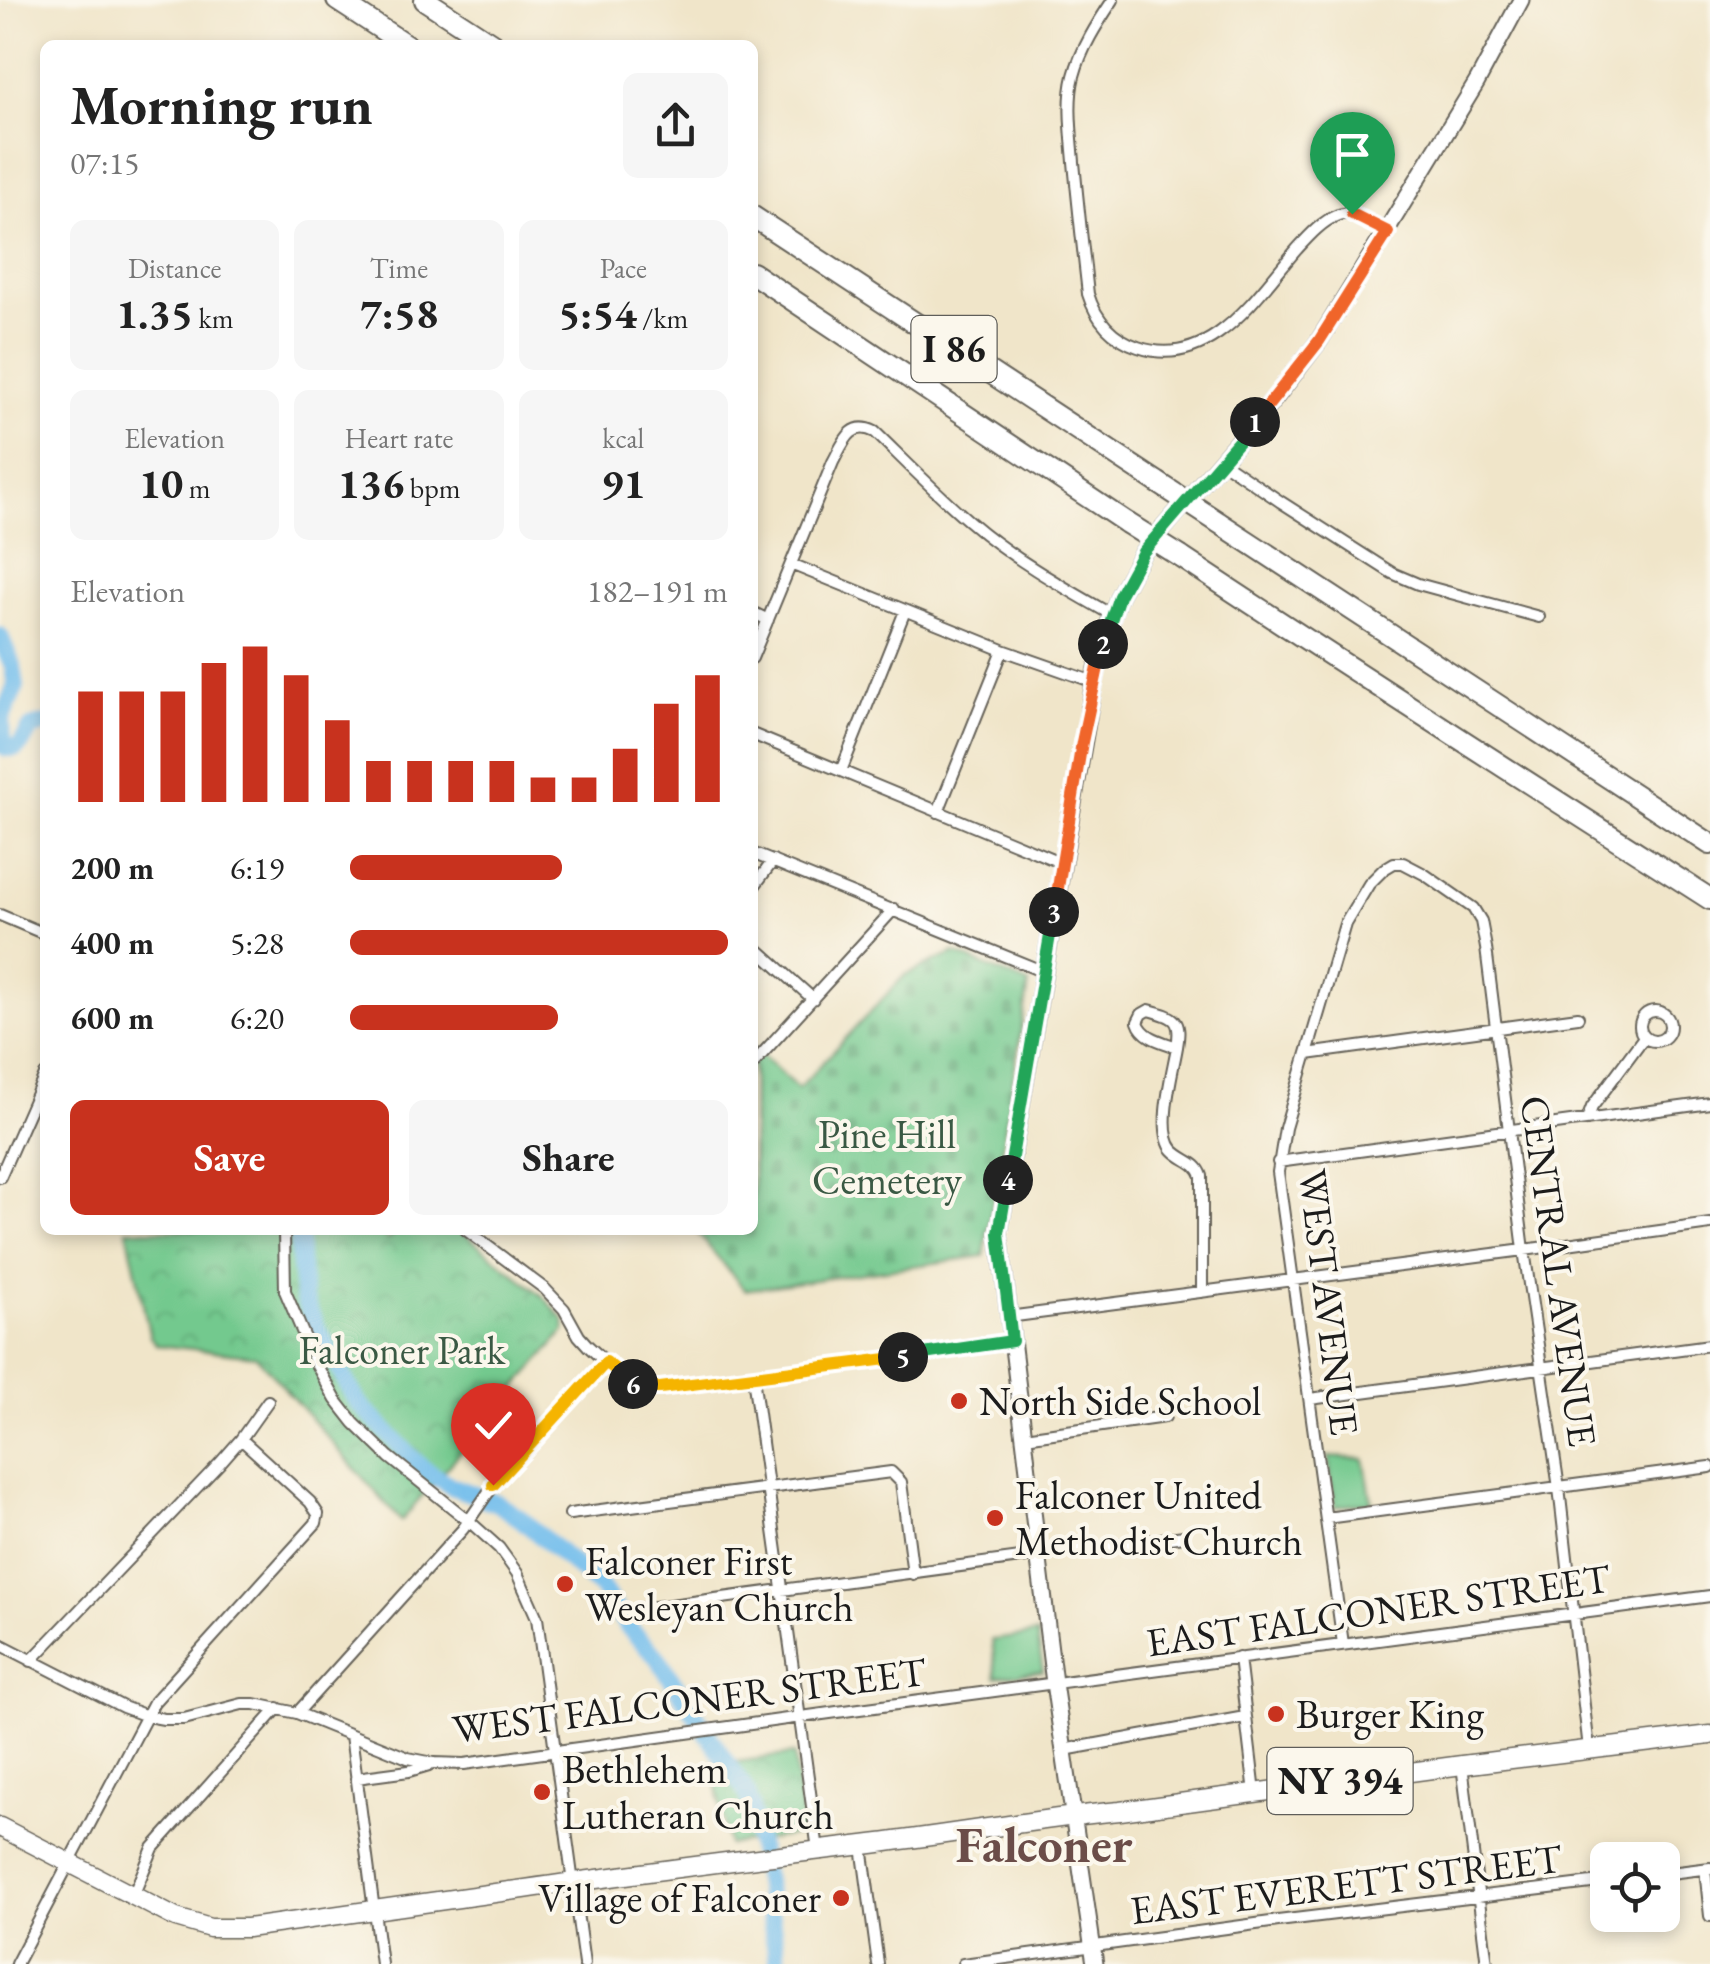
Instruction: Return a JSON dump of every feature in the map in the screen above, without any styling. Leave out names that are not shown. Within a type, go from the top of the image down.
[{"type":"highway","points":[[337,0],[398,40]]},
{"type":"highway","points":[[425,0],[486,40]]},
{"type":"highway","name":"I 86","points":[[758,220],[1710,844]]},
{"type":"highway","name":"I 86","points":[[758,277],[1127,523],[1710,900]]},
{"type":"main road","name":"NY 394","points":[[0,1826],[176,1918],[210,1928],[247,1928],[1710,1733]]},
{"type":"street","points":[[1113,0],[1080,59],[1071,101],[1088,294],[1093,312],[1114,335],[1156,352],[1196,347],[1233,322],[1324,222],[1340,214],[1352,214],[1388,232]]},
{"type":"street","points":[[1095,1964],[1054,1683],[999,1233],[1094,682],[1119,596],[1143,552],[1319,341],[1478,82],[1522,0]]},
{"type":"street","points":[[758,644],[834,462],[847,436],[858,428],[874,432],[994,541],[1112,615]]},
{"type":"street","points":[[1221,461],[1392,573],[1418,584],[1539,617]]},
{"type":"street","points":[[791,564],[1003,650],[1094,682]]},
{"type":"street","points":[[841,771],[905,610]]},
{"type":"street","points":[[758,615],[768,620]]},
{"type":"street","points":[[938,812],[1003,650]]},
{"type":"street","points":[[758,736],[1062,863]]},
{"type":"street","points":[[758,854],[1044,972]]},
{"type":"street","points":[[758,881],[774,861]]},
{"type":"street","name":"CENTRAL AVENUE","points":[[1384,868],[1403,864],[1473,908],[1481,920],[1575,1614],[1598,1747]]},
{"type":"street","name":"WEST AVENUE","points":[[1343,1644],[1278,1162],[1345,924],[1369,884],[1384,868]]},
{"type":"street","points":[[758,1058],[894,909]]},
{"type":"street","points":[[0,915],[40,932]]},
{"type":"street","points":[[758,950],[812,999]]},
{"type":"street","points":[[1308,1054],[1578,1017]]},
{"type":"street","points":[[1587,1120],[1592,1107],[1644,1038]]},
{"type":"street","points":[[1177,1047],[1166,1132],[1172,1150],[1200,1169],[1202,1176],[1202,1292]]},
{"type":"street","points":[[0,1177],[40,1086]]},
{"type":"street","points":[[1278,1162],[1710,1103]]},
{"type":"street","points":[[1008,1316],[1710,1224]]},
{"type":"street","points":[[284,1235],[285,1291],[336,1400],[389,1457],[469,1521],[510,1561],[537,1618],[584,1964]]},
{"type":"street","points":[[473,1235],[545,1289],[564,1308],[579,1336],[630,1383],[648,1388],[1012,1341]]},
{"type":"street","points":[[1310,1399],[1710,1345]]},
{"type":"street","points":[[297,1713],[606,1362]]},
{"type":"street","points":[[753,1377],[818,1850]]},
{"type":"street","points":[[31,1661],[241,1439],[268,1401]]},
{"type":"street","points":[[1025,1437],[1165,1417]]},
{"type":"street","points":[[16,1964],[146,1716],[165,1688],[310,1531],[318,1514],[310,1502],[241,1439]]},
{"type":"street","points":[[1326,1518],[1710,1467]]},
{"type":"street","points":[[570,1514],[886,1472],[896,1475],[900,1482],[913,1574]]},
{"type":"street","points":[[633,1610],[1184,1536]]},
{"type":"street","name":"EAST FALCONER STREET","points":[[1054,1683],[1710,1596]]},
{"type":"street","name":"WEST FALCONER STREET","points":[[0,1644],[146,1716],[184,1719],[242,1704],[278,1708],[408,1758],[434,1763],[492,1761],[1054,1683]]},
{"type":"street","points":[[1239,1658],[1255,1793]]},
{"type":"street","points":[[133,1896],[153,1848],[278,1708]]},
{"type":"street","points":[[1064,1750],[1245,1717]]},
{"type":"street","points":[[351,1735],[381,1964]]},
{"type":"street","points":[[356,1778],[434,1763]]},
{"type":"street","points":[[1462,1764],[1487,1964]]},
{"type":"street","points":[[862,1846],[878,1964]]},
{"type":"street","points":[[1680,1872],[1708,1869],[1710,1916]]},
{"type":"street","name":"EAST EVERETT STREET","points":[[963,1964],[1590,1883]]},
{"type":"green space","name":"Pine Hill Cemetery","points":[[954,953],[1029,984],[984,1256],[745,1290],[699,1235],[758,1235],[758,1052],[798,1089],[905,975]]},
{"type":"green space","name":"Falconer Park","points":[[128,1235],[384,1235],[388,1240],[393,1235],[466,1235],[544,1297],[564,1320],[565,1331],[401,1521],[256,1356],[157,1345],[150,1337]]},
{"type":"green space","points":[[1328,1457],[1364,1459],[1372,1502],[1335,1507]]},
{"type":"green space","points":[[1037,1634],[1043,1671],[996,1677],[992,1640]]},
{"type":"green space","points":[[794,1754],[804,1834],[728,1845],[713,1765]]},
{"type":"waterway","points":[[0,636],[16,686],[1,720],[2,742],[7,748],[16,748],[31,728],[40,725]]},
{"type":"waterway","points":[[299,1235],[304,1299],[358,1403],[422,1468],[451,1486],[497,1503],[521,1519],[602,1589],[627,1626],[657,1657],[734,1773],[747,1793],[751,1809],[778,1964]]},
{"type":"place","name":"North Side School","points":[[959,1401]]},
{"type":"place","name":"Falconer United Methodist Church","points":[[995,1518]]},
{"type":"place","name":"Falconer First Wesleyan Church","points":[[565,1584]]},
{"type":"place","name":"Burger King","points":[[1276,1714]]},
{"type":"place","name":"Bethlehem Lutheran Church","points":[[542,1792]]},
{"type":"place","name":"Village of Falconer","points":[[841,1898]]},
{"type":"district","name":"Falconer","points":[[1044,1844]]},
{"type":"route","points":[[493,1485],[606,1362],[639,1387],[660,1388],[1012,1341],[999,1233],[1082,742],[1104,638],[1119,596],[1143,552],[1319,341],[1388,232],[1352,214]]}]
